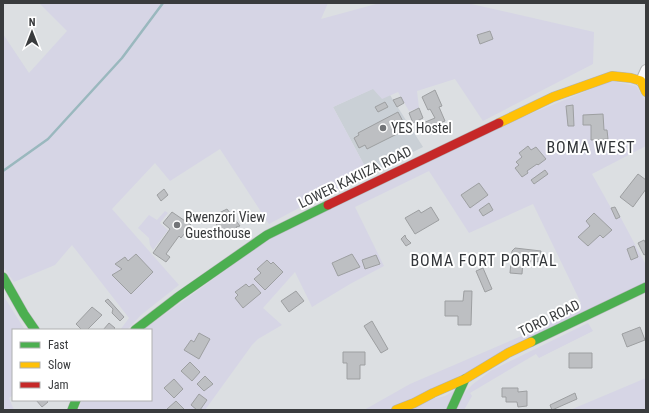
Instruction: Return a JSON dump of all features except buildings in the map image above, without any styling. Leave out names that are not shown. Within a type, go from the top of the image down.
[{"type":"main road","name":"LOWER KAKIIZA ROAD","points":[[136,329],[178,297],[267,235],[553,98],[612,76],[622,76],[641,81]]},
{"type":"main road","points":[[641,81],[646,92]]},
{"type":"main road","points":[[3,277],[34,329]]},
{"type":"main road","name":"TORO ROAD","points":[[396,410],[466,378],[508,353],[646,287]]},
{"type":"main road","points":[[451,410],[466,378]]},
{"type":"street","points":[[641,81],[646,70]]},
{"type":"shaded area","points":[[39,3],[328,3],[321,19],[376,4],[467,3],[594,32],[593,64],[483,121],[455,79],[417,91],[419,108],[409,111],[398,92],[382,99],[373,89],[333,107],[369,174],[312,201],[269,224],[220,149],[170,181],[155,163],[112,209],[179,285],[141,315],[128,329],[121,329],[129,318],[72,245],[55,265],[14,282],[3,267],[3,34],[29,73],[67,31]]},
{"type":"shaded area","points":[[611,81],[636,86],[646,103],[646,146],[592,174],[611,208],[615,207],[646,265],[646,284],[390,410],[364,410],[410,384],[526,334],[581,303],[533,204],[469,233],[429,171],[355,207],[384,266],[312,307],[295,272],[263,308],[282,325],[258,339],[252,345],[205,410],[78,410],[82,401],[152,401],[152,329],[144,329],[277,233],[476,136]]},
{"type":"shaded area","points":[[383,84],[423,147],[369,174],[333,107]]},
{"type":"shaded area","points":[[165,211],[168,213],[160,223],[168,230],[153,250],[150,245],[149,238],[138,228],[149,215],[157,220]]},
{"type":"shaded area","points":[[3,295],[24,329],[12,329],[12,396],[9,398],[14,410],[3,410]]},
{"type":"shaded area","points":[[588,323],[593,331],[539,358],[536,354],[470,393],[472,396],[464,410],[455,410],[466,391],[492,370]]},
{"type":"shaded area","points":[[646,378],[646,410],[570,410]]},
{"type":"shaded area","points":[[462,386],[451,410],[401,410],[419,402],[445,396]]},
{"type":"waterway","points":[[3,171],[48,139],[122,58],[163,3]]},
{"type":"traffic: fast","points":[[136,329],[178,297],[267,235],[328,205]]},
{"type":"traffic: fast","points":[[3,277],[34,329]]},
{"type":"traffic: fast","points":[[531,342],[646,287]]},
{"type":"traffic: fast","points":[[451,410],[465,379]]},
{"type":"traffic: fast","points":[[72,410],[76,401]]},
{"type":"traffic: slow","points":[[499,123],[553,97],[612,76],[631,78],[641,81],[646,92]]},
{"type":"traffic: slow","points":[[396,410],[465,379],[508,353],[531,342]]},
{"type":"traffic: jam","points":[[328,205],[499,123]]},
{"type":"place","name":"YES Hostel","points":[[383,128]]},
{"type":"place","name":"Rwenzori View Guesthouse","points":[[177,225]]},
{"type":"district","name":"BOMA WEST","points":[[591,147]]},
{"type":"district","name":"BOMA FORT PORTAL","points":[[484,260]]}]
